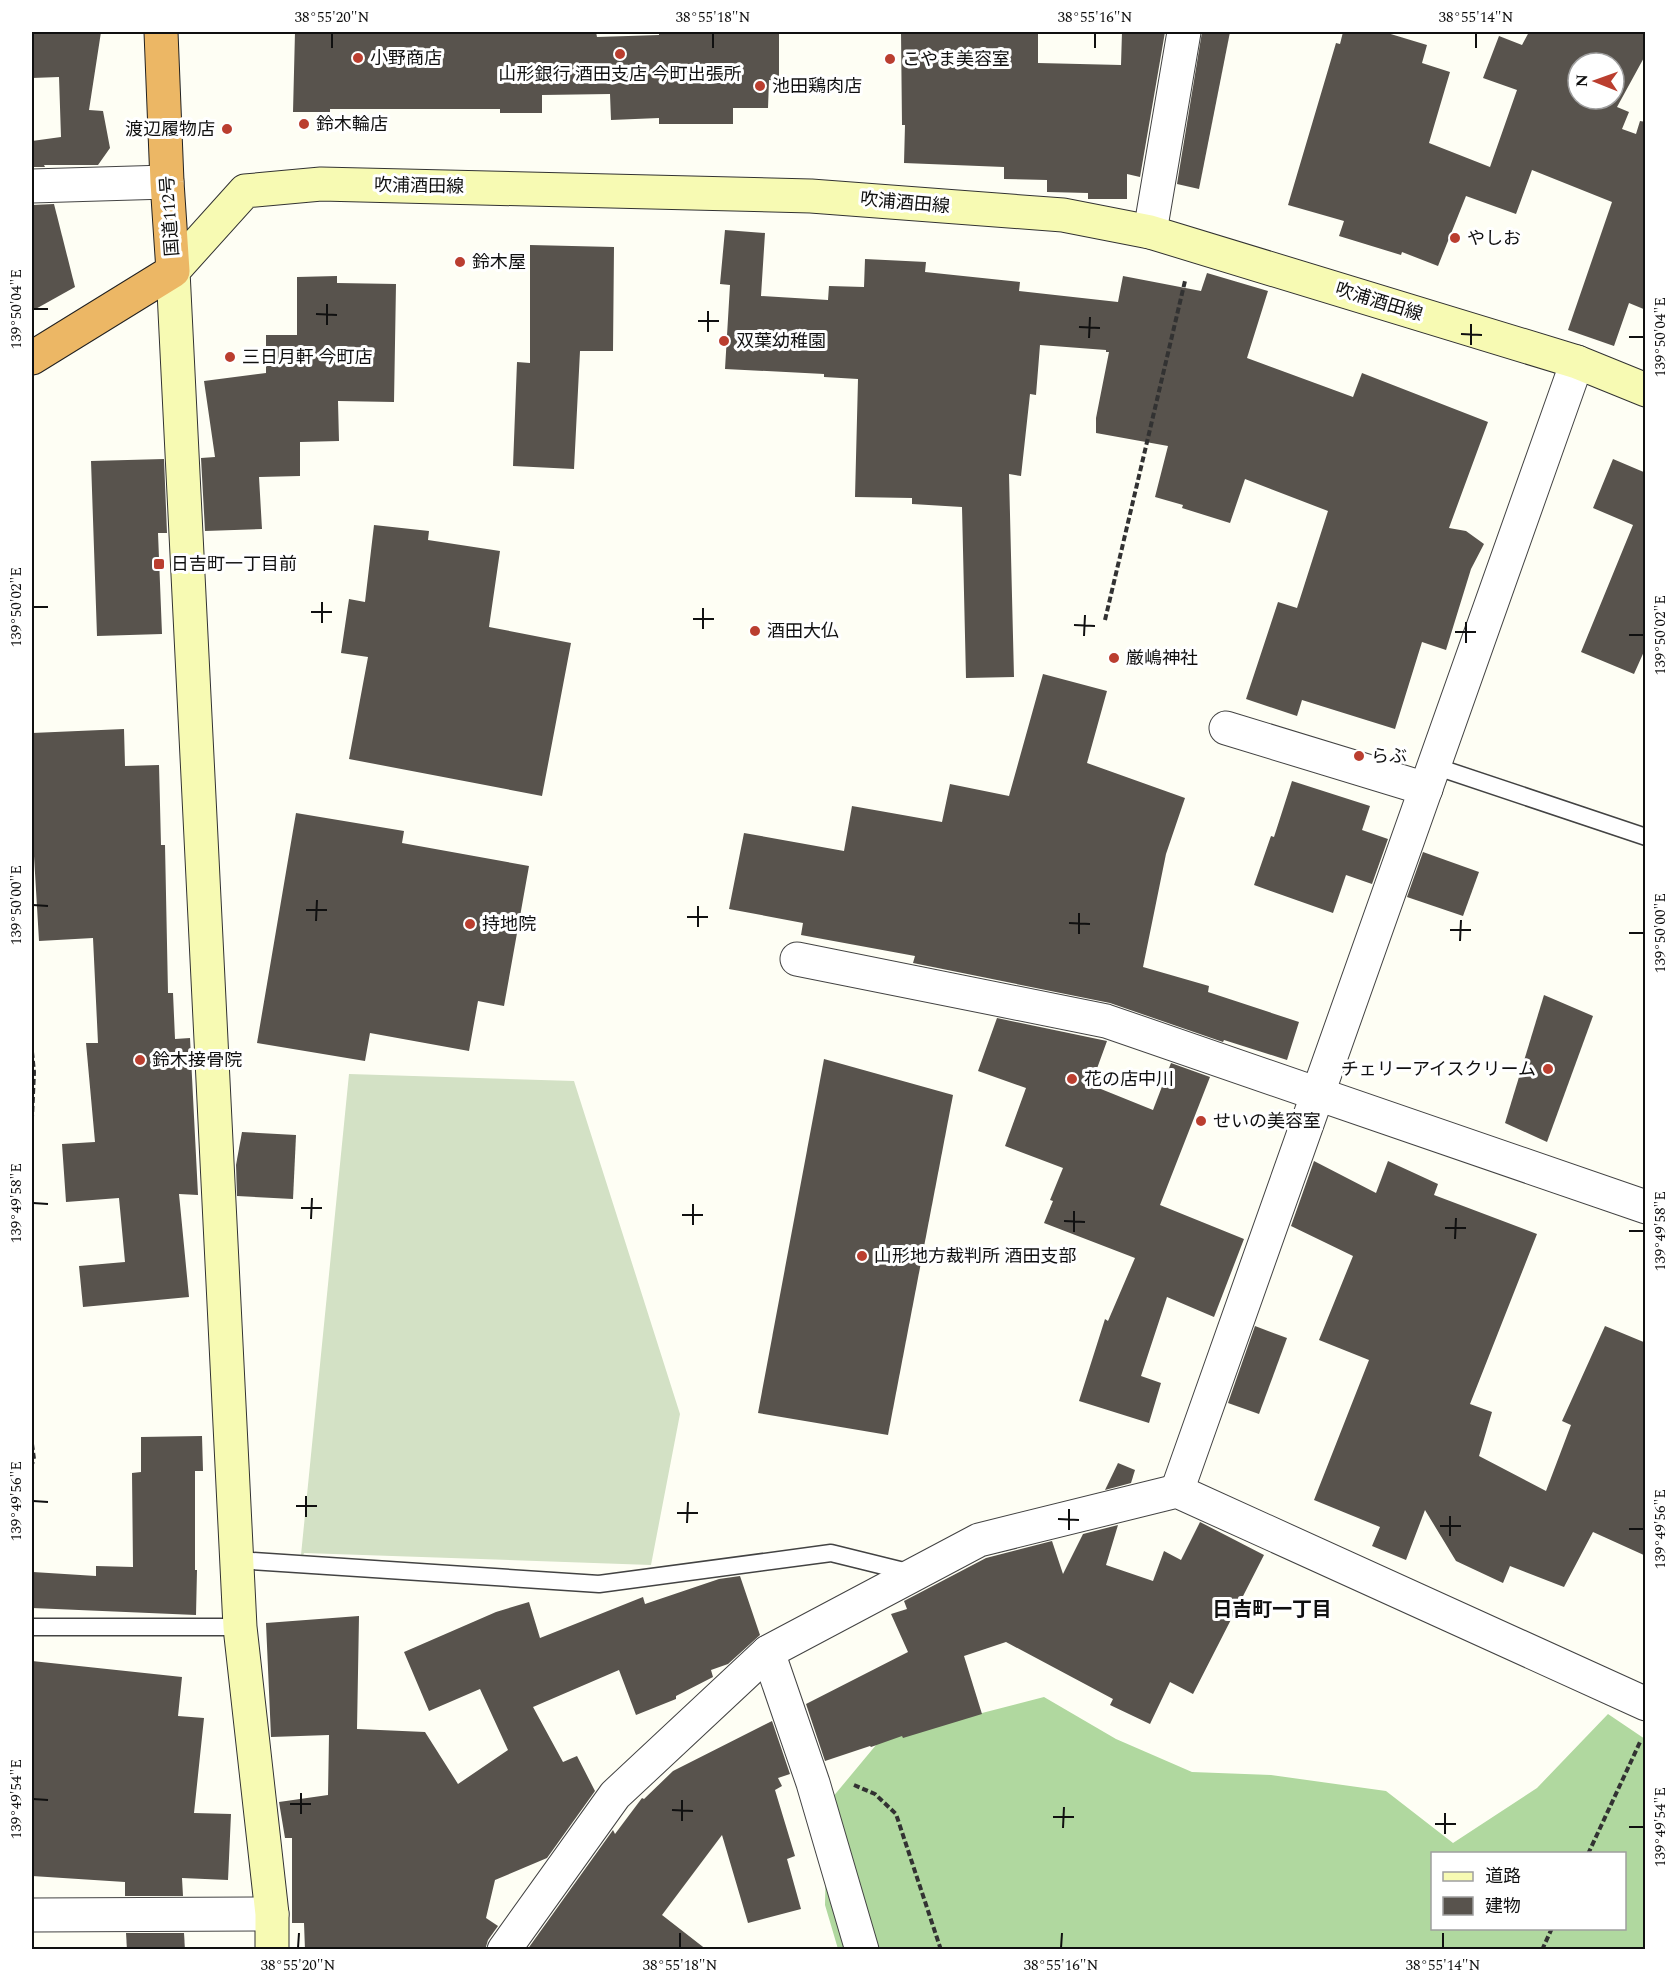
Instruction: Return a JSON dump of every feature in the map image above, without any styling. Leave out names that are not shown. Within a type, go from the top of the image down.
[{"type":"highway","name":"国道112号","points":[[32,357],[173,271],[167,182],[162,32]]},
{"type":"street","points":[[1150,232],[1184,32]]},
{"type":"street","points":[[32,186],[167,182]]},
{"type":"street","name":"吹浦酒田線","points":[[173,271],[245,191],[321,184],[811,196],[1063,215],[1150,232],[1577,362],[1646,390]]},
{"type":"street","points":[[173,271],[240,1627],[272,1914],[272,1950]]},
{"type":"street","points":[[1177,1491],[1577,362]]},
{"type":"street","points":[[1226,728],[1430,777]]},
{"type":"street","points":[[797,959],[1107,1021],[1646,1207]]},
{"type":"street","points":[[504,1950],[615,1795],[768,1652],[979,1540],[1177,1491],[1646,1704]]},
{"type":"street","points":[[768,1652],[813,1783],[862,1950]]},
{"type":"street","points":[[32,1915],[272,1914]]},
{"type":"lane","points":[[1430,777],[1646,837]]},
{"type":"lane","points":[[237,1560],[599,1584],[831,1553],[915,1574]]},
{"type":"lane","points":[[32,1627],[240,1627]]},
{"type":"path","points":[[1105,620],[1194,246]]},
{"type":"path","points":[[32,1052],[34,1072],[32,1117]]},
{"type":"path","points":[[32,1444],[34,1459],[32,1464]]},
{"type":"path","points":[[1589,1852],[1646,1731]]},
{"type":"path","points":[[875,1794],[896,1814],[941,1950]]},
{"type":"path","points":[[1542,1950],[1552,1930]]},
{"type":"green space","points":[[349,1074],[574,1081],[680,1414],[651,1565],[304,1553],[300,1565]]},
{"type":"green space","points":[[1044,1697],[1116,1739],[1192,1772],[1271,1775],[1386,1791],[1453,1843],[1537,1788],[1608,1714],[1645,1739],[1645,1949],[838,1949],[825,1905],[827,1804],[881,1739]]},
{"type":"building","points":[[32,32],[101,32],[89,110],[103,111],[110,148],[98,165],[32,167],[32,141],[61,137],[59,77],[32,78]]},
{"type":"building","points":[[295,32],[596,32],[597,37],[659,35],[659,32],[779,32],[779,81],[769,80],[768,108],[733,108],[733,124],[659,124],[659,118],[611,120],[610,94],[542,95],[542,113],[500,113],[500,109],[330,109],[330,112],[293,112]]},
{"type":"building","points":[[901,32],[1038,32],[1038,63],[1121,65],[1122,32],[1165,32],[1140,177],[1127,174],[1127,199],[1088,199],[1088,193],[1047,192],[1047,180],[1004,179],[1004,167],[904,163],[905,125],[902,125]]},
{"type":"building","points":[[1202,32],[1230,32],[1199,189],[1177,184]]},
{"type":"building","points":[[1343,32],[1384,32],[1427,45],[1422,63],[1450,72],[1429,143],[1490,167],[1517,90],[1483,78],[1499,36],[1522,45],[1529,32],[1646,32],[1646,54],[1626,91],[1626,51],[1566,51],[1566,111],[1626,111],[1629,112],[1622,129],[1636,134],[1640,121],[1646,122],[1646,310],[1629,303],[1614,346],[1568,330],[1612,202],[1532,170],[1516,214],[1466,196],[1438,266],[1402,252],[1401,255],[1339,236],[1344,221],[1288,205],[1336,43],[1340,44]]},
{"type":"building","points":[[54,204],[75,287],[32,311],[32,205]]},
{"type":"building","points":[[725,230],[765,233],[761,296],[828,300],[829,286],[864,287],[865,259],[926,262],[925,272],[1020,282],[1019,291],[1118,302],[1123,276],[1201,291],[1207,273],[1268,291],[1247,358],[1353,397],[1362,373],[1488,422],[1449,528],[1466,531],[1484,544],[1471,569],[1446,650],[1422,642],[1395,729],[1302,700],[1297,716],[1246,699],[1278,602],[1297,608],[1328,511],[1245,479],[1230,523],[1155,497],[1168,446],[1096,433],[1096,418],[1109,352],[1106,350],[1040,345],[1036,395],[1030,394],[1021,476],[1009,474],[1014,677],[966,678],[962,507],[912,504],[912,498],[855,497],[858,379],[824,377],[824,374],[725,369],[730,285],[720,284]]},
{"type":"building","points":[[530,245],[614,247],[613,351],[580,351],[574,469],[513,466],[517,362],[530,363]]},
{"type":"building","points":[[337,276],[337,283],[396,284],[394,402],[338,401],[339,441],[300,442],[300,476],[259,477],[262,529],[205,531],[201,458],[215,457],[204,381],[266,373],[266,335],[297,335],[297,277]]},
{"type":"building","points":[[164,459],[167,533],[158,533],[162,634],[97,636],[91,461]]},
{"type":"building","points":[[1613,459],[1646,473],[1646,647],[1634,674],[1581,652],[1633,525],[1593,508]]},
{"type":"building","points":[[374,525],[429,531],[428,540],[500,551],[489,627],[571,643],[542,796],[349,759],[368,657],[341,653],[349,599],[365,602]]},
{"type":"building","points":[[1043,674],[1107,691],[1087,763],[1185,798],[1166,854],[1143,967],[1209,986],[1208,992],[1299,1022],[1287,1060],[1224,1040],[1223,1042],[1110,1003],[913,963],[915,956],[801,935],[803,923],[729,909],[744,833],[844,851],[852,806],[942,822],[950,784],[1009,796]]},
{"type":"building","points":[[124,729],[125,766],[159,765],[161,845],[165,845],[168,993],[173,993],[175,1039],[190,1038],[198,1195],[179,1194],[189,1297],[83,1307],[79,1266],[125,1262],[119,1198],[66,1202],[62,1144],[95,1142],[86,1043],[98,1043],[93,938],[39,941],[32,822],[32,733]]},
{"type":"building","points":[[1292,781],[1370,806],[1362,830],[1388,839],[1372,884],[1346,875],[1333,913],[1254,885],[1271,836],[1274,837]]},
{"type":"building","points":[[296,813],[404,831],[402,843],[529,866],[504,1006],[478,1001],[469,1051],[370,1033],[365,1061],[257,1043]]},
{"type":"building","points":[[1423,852],[1479,872],[1463,916],[1407,897]]},
{"type":"building","name":"チェリーアイスクリーム","points":[[1544,995],[1593,1016],[1547,1142],[1505,1123]]},
{"type":"building","points":[[997,1018],[1107,1041],[1091,1085],[1153,1110],[1171,1063],[1210,1077],[1160,1205],[1244,1239],[1214,1317],[1167,1297],[1141,1376],[1161,1383],[1149,1423],[1079,1401],[1105,1319],[1108,1321],[1135,1258],[1044,1223],[1053,1201],[1050,1200],[1063,1168],[1005,1146],[1026,1088],[978,1071]]},
{"type":"building","points":[[824,1059],[953,1095],[888,1435],[758,1413]]},
{"type":"building","points":[[242,1132],[296,1135],[293,1199],[237,1196],[236,1165]]},
{"type":"building","points":[[1314,1161],[1376,1193],[1388,1161],[1438,1184],[1434,1195],[1537,1234],[1470,1404],[1492,1412],[1479,1456],[1546,1491],[1571,1425],[1562,1421],[1605,1326],[1646,1343],[1646,1556],[1593,1532],[1564,1587],[1510,1566],[1503,1583],[1456,1561],[1425,1510],[1406,1560],[1372,1546],[1380,1527],[1314,1500],[1369,1360],[1319,1340],[1353,1256],[1291,1226]]},
{"type":"building","points":[[1255,1326],[1287,1338],[1259,1414],[1228,1403]]},
{"type":"building","points":[[202,1436],[203,1471],[195,1471],[196,1615],[32,1608],[33,1572],[96,1576],[96,1566],[133,1567],[132,1473],[141,1472],[141,1437]]},
{"type":"building","points":[[1118,1463],[1135,1470],[1131,1483],[1105,1490]]},
{"type":"building","points":[[1200,1522],[1264,1555],[1193,1694],[1170,1682],[1150,1724],[1110,1705],[1113,1699],[1006,1642],[964,1656],[982,1714],[903,1738],[902,1736],[825,1761],[806,1704],[908,1652],[891,1614],[907,1609],[904,1601],[986,1558],[1052,1541],[1063,1574],[1083,1534],[1118,1525],[1106,1565],[1153,1581],[1164,1551],[1181,1560]]},
{"type":"building","points":[[740,1576],[760,1635],[728,1664],[711,1670],[713,1677],[676,1696],[676,1699],[636,1715],[619,1670],[533,1707],[563,1762],[577,1756],[595,1791],[547,1858],[495,1880],[486,1918],[498,1926],[488,1940],[485,1950],[305,1950],[304,1923],[292,1923],[292,1838],[285,1838],[279,1802],[328,1795],[329,1735],[271,1737],[266,1623],[359,1616],[357,1729],[425,1732],[458,1784],[508,1750],[480,1689],[429,1711],[404,1652],[496,1612],[529,1602],[540,1638],[643,1597],[645,1604],[719,1579]]},
{"type":"building","points":[[32,1661],[182,1677],[178,1716],[204,1718],[194,1813],[231,1814],[228,1880],[182,1878],[183,1896],[125,1896],[125,1882],[32,1876]]},
{"type":"building","points":[[772,1721],[790,1774],[778,1778],[782,1786],[775,1790],[795,1856],[787,1859],[801,1909],[748,1923],[722,1835],[662,1915],[707,1950],[527,1950],[613,1830],[615,1834],[642,1798],[644,1799],[673,1771]]},
{"type":"building","points":[[126,1933],[184,1933],[185,1950],[127,1950]]},
{"type":"place","name":"山形銀行 酒田支店 今町出張所","points":[[620,54]]},
{"type":"place","name":"小野商店","points":[[358,58]]},
{"type":"place","name":"こやま美容室","points":[[890,59]]},
{"type":"place","name":"池田鶏肉店","points":[[760,86]]},
{"type":"place","name":"鈴木輪店","points":[[304,124]]},
{"type":"place","name":"渡辺履物店","points":[[227,129]]},
{"type":"place","name":"やしお","points":[[1455,238]]},
{"type":"place","name":"鈴木屋","points":[[460,262]]},
{"type":"place","name":"双葉幼稚園","points":[[724,341]]},
{"type":"place","name":"三日月軒 今町店","points":[[230,357]]},
{"type":"place","name":"日吉町一丁目前","points":[[159,564]]},
{"type":"place","name":"酒田大仏","points":[[755,631]]},
{"type":"place","name":"厳嶋神社","points":[[1114,658]]},
{"type":"place","name":"らぶ","points":[[1359,756]]},
{"type":"place","name":"持地院","points":[[470,924]]},
{"type":"place","name":"鈴木接骨院","points":[[140,1060]]},
{"type":"place","name":"チェリーアイスクリーム","points":[[1548,1069]]},
{"type":"place","name":"花の店中川","points":[[1072,1079]]},
{"type":"place","name":"せいの美容室","points":[[1201,1121]]},
{"type":"place","name":"山形地方裁判所 酒田支部","points":[[862,1256]]},
{"type":"district","name":"日吉町一丁目","points":[[1272,1610]]}]
